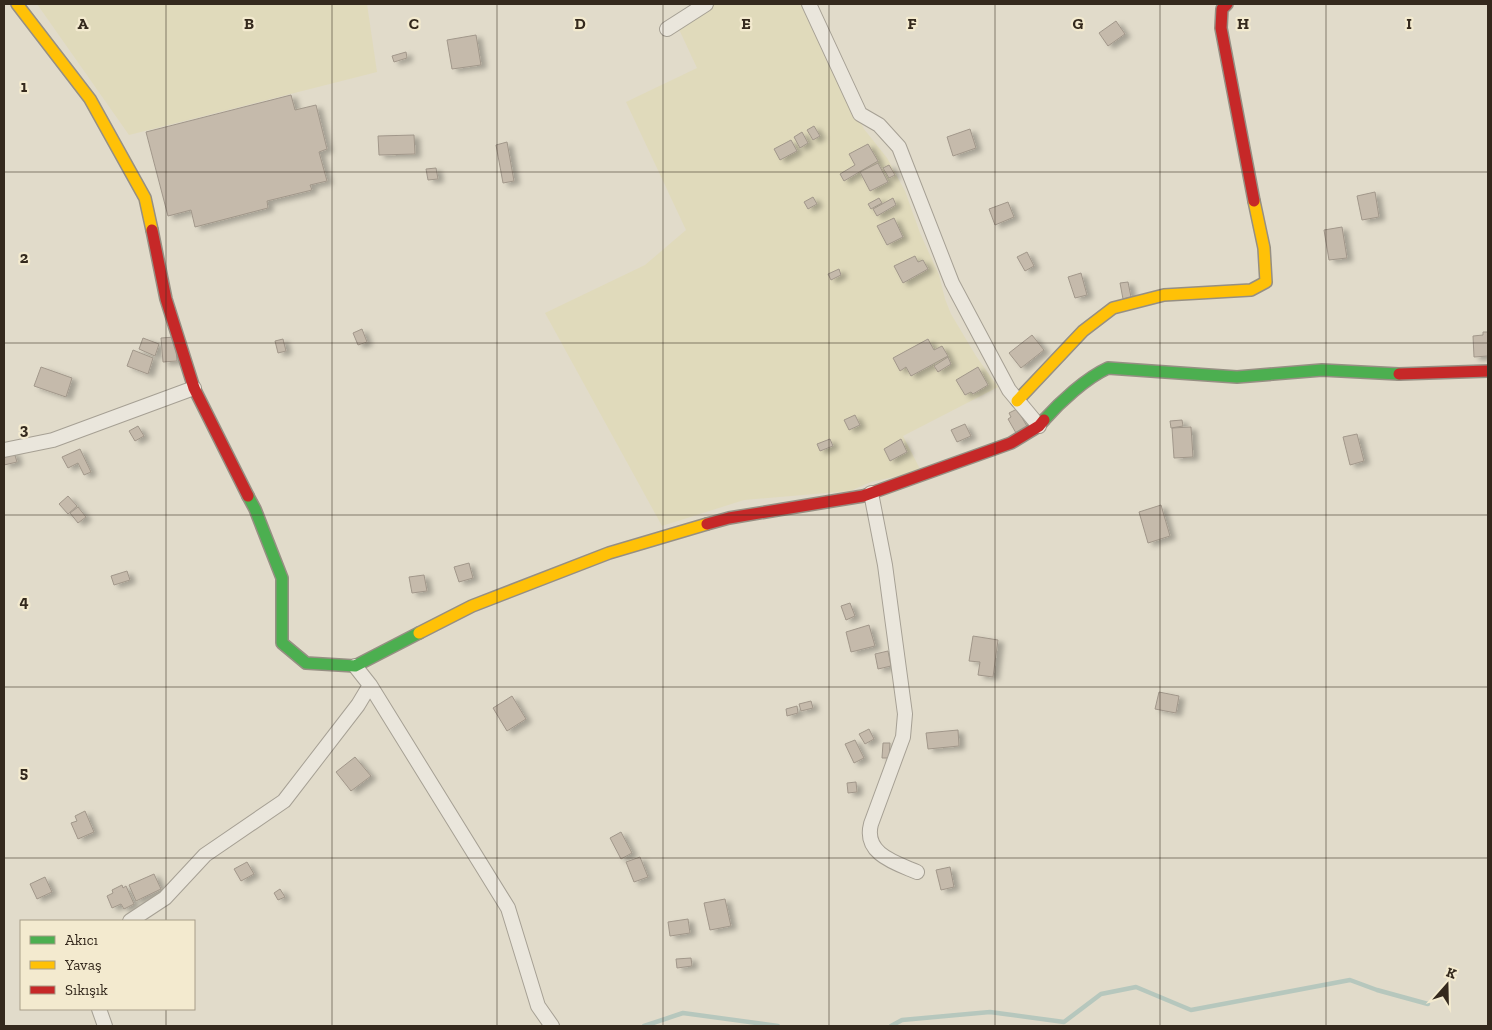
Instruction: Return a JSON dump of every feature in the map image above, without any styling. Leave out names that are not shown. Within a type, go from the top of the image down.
[{"type":"street","points":[[17,4],[90,98],[145,198],[166,299],[194,388],[255,510],[282,578],[282,643],[306,663],[355,666],[472,606],[608,553],[729,518],[862,496],[1011,443],[1040,426],[1056,407],[1099,372],[1108,368],[1237,377],[1322,370],[1396,374],[1488,371]]},
{"type":"street","points":[[667,29],[706,4]]},
{"type":"street","points":[[809,4],[860,114],[879,126],[899,147],[952,283],[1009,390],[1016,401],[1040,426]]},
{"type":"street","points":[[1016,401],[1083,331],[1113,308],[1164,295],[1251,290],[1266,282],[1264,248],[1247,172],[1221,28],[1222,9],[1227,4]]},
{"type":"street","points":[[4,450],[53,440],[194,388]]},
{"type":"street","points":[[871,493],[885,565],[905,714],[903,737],[871,824],[869,836],[872,847],[886,858],[917,872]]},
{"type":"street","points":[[355,666],[370,685],[508,908],[538,1006],[552,1026]]},
{"type":"street","points":[[132,920],[166,898],[205,855],[284,800],[358,705],[370,685]]},
{"type":"street","points":[[99,1010],[105,1026]]},
{"type":"shaded area","points":[[37,4],[367,4],[377,72],[129,135]]},
{"type":"shaded area","points":[[710,4],[804,4],[806,14],[864,129],[887,158],[905,191],[920,233],[939,275],[951,314],[976,356],[998,387],[903,436],[921,471],[871,482],[850,491],[744,500],[662,526],[545,313],[645,265],[686,230],[626,102],[697,68],[677,25]]},
{"type":"building","points":[[1116,21],[1125,34],[1108,46],[1099,33]]},
{"type":"building","points":[[476,35],[481,65],[452,69],[447,40]]},
{"type":"building","points":[[406,52],[407,58],[394,62],[392,56]]},
{"type":"building","points":[[291,95],[295,110],[316,105],[327,149],[319,152],[327,181],[310,185],[312,190],[267,201],[268,208],[195,227],[191,210],[168,216],[146,132]]},
{"type":"building","points":[[814,126],[820,136],[813,140],[807,130]]},
{"type":"building","points":[[970,129],[976,148],[953,156],[947,137]]},
{"type":"building","points":[[802,132],[808,143],[800,148],[794,137]]},
{"type":"building","points":[[414,135],[415,154],[379,155],[378,136]]},
{"type":"building","points":[[791,140],[797,151],[780,160],[774,149]]},
{"type":"building","points":[[507,142],[514,181],[503,183],[496,145]]},
{"type":"building","points":[[868,144],[878,161],[844,181],[840,174],[855,165],[849,154]]},
{"type":"building","points":[[878,163],[888,182],[870,191],[860,172]]},
{"type":"building","points":[[889,165],[895,175],[889,178],[883,168]]},
{"type":"building","points":[[436,168],[438,179],[428,180],[426,169]]},
{"type":"building","points":[[1375,192],[1379,217],[1362,220],[1357,196]]},
{"type":"building","points":[[813,197],[817,204],[808,209],[804,202]]},
{"type":"building","points":[[879,198],[882,203],[871,209],[868,204]]},
{"type":"building","points":[[893,198],[896,205],[877,216],[873,209]]},
{"type":"building","points":[[1008,202],[1014,217],[995,225],[989,209]]},
{"type":"building","points":[[894,218],[903,237],[887,245],[877,226]]},
{"type":"building","points":[[1342,227],[1347,258],[1329,260],[1324,230]]},
{"type":"building","points":[[1027,252],[1034,266],[1025,271],[1017,257]]},
{"type":"building","points":[[915,256],[918,262],[923,260],[928,269],[903,283],[894,266]]},
{"type":"building","points":[[839,269],[841,275],[831,280],[828,274]]},
{"type":"building","points":[[1081,273],[1087,295],[1075,298],[1068,277]]},
{"type":"building","points":[[1128,282],[1131,297],[1123,299],[1120,283]]},
{"type":"building","points":[[362,329],[367,342],[358,345],[353,333]]},
{"type":"building","points":[[1483,332],[1488,332],[1488,356],[1474,357],[1473,336],[1483,335]]},
{"type":"building","points":[[1032,335],[1044,350],[1021,368],[1009,353]]},
{"type":"building","points":[[175,337],[177,361],[163,362],[161,338]]},
{"type":"building","points":[[143,338],[159,344],[155,356],[139,349]]},
{"type":"building","points":[[283,339],[286,351],[278,353],[275,341]]},
{"type":"building","points":[[928,339],[934,350],[942,346],[948,356],[911,376],[906,367],[900,371],[893,358]]},
{"type":"building","points":[[133,350],[153,358],[148,374],[127,366]]},
{"type":"building","points":[[948,357],[951,364],[938,372],[934,366]]},
{"type":"building","points":[[41,367],[72,378],[66,397],[34,386]]},
{"type":"building","points":[[978,367],[988,385],[973,394],[971,392],[965,395],[956,380]]},
{"type":"building","points":[[1017,409],[1028,428],[1016,433],[1008,419],[1011,417],[1009,413]]},
{"type":"building","points":[[855,415],[860,425],[849,430],[844,420]]},
{"type":"building","points":[[1182,420],[1183,426],[1171,428],[1170,421]]},
{"type":"building","points":[[965,424],[971,436],[957,442],[951,430]]},
{"type":"building","points":[[138,426],[144,436],[135,441],[129,431]]},
{"type":"building","points":[[1191,427],[1193,457],[1174,458],[1172,428]]},
{"type":"building","points":[[1357,434],[1364,461],[1350,465],[1343,437]]},
{"type":"building","points":[[830,439],[833,446],[820,451],[817,444]]},
{"type":"building","points":[[901,439],[907,452],[890,461],[884,449]]},
{"type":"building","points":[[80,449],[91,472],[84,475],[78,463],[68,468],[62,457]]},
{"type":"building","points":[[14,452],[17,462],[4,465],[4,454]]},
{"type":"building","points":[[68,496],[77,506],[68,514],[59,504]]},
{"type":"building","points":[[1161,505],[1170,536],[1148,543],[1139,512]]},
{"type":"building","points":[[78,507],[86,517],[78,523],[70,513]]},
{"type":"building","points":[[469,563],[473,578],[459,582],[454,567]]},
{"type":"building","points":[[127,571],[130,580],[114,585],[111,576]]},
{"type":"building","points":[[424,575],[427,591],[412,593],[409,577]]},
{"type":"building","points":[[850,603],[855,616],[846,620],[841,606]]},
{"type":"building","points":[[869,625],[875,646],[851,652],[846,632]]},
{"type":"building","points":[[973,636],[998,640],[993,677],[978,675],[980,662],[969,661]]},
{"type":"building","points":[[888,651],[891,666],[878,669],[875,654]]},
{"type":"building","points":[[1159,692],[1179,696],[1176,713],[1155,709]]},
{"type":"building","points":[[512,696],[526,719],[507,731],[493,708]]},
{"type":"building","points":[[811,701],[813,708],[801,711],[799,704]]},
{"type":"building","points":[[797,706],[798,713],[787,716],[786,709]]},
{"type":"building","points":[[869,729],[874,739],[865,744],[859,734]]},
{"type":"building","points":[[958,730],[959,746],[928,749],[926,733]]},
{"type":"building","points":[[855,740],[864,758],[854,763],[845,744]]},
{"type":"building","points":[[883,743],[890,743],[889,758],[882,758]]},
{"type":"building","points":[[355,757],[371,776],[351,791],[336,772]]},
{"type":"building","points":[[856,782],[857,792],[848,793],[847,783]]},
{"type":"building","points":[[85,811],[94,832],[78,839],[71,823],[77,821],[75,816]]},
{"type":"building","points":[[621,832],[632,853],[621,859],[610,838]]},
{"type":"building","points":[[640,857],[648,877],[634,882],[626,862]]},
{"type":"building","points":[[247,862],[254,874],[241,881],[234,869]]},
{"type":"building","points":[[950,867],[954,887],[941,890],[936,870]]},
{"type":"building","points":[[154,874],[161,889],[136,901],[129,885]]},
{"type":"building","points":[[45,877],[52,892],[37,899],[30,884]]},
{"type":"building","points":[[122,885],[123,888],[126,886],[134,904],[124,909],[121,904],[112,908],[107,896],[113,893],[112,890]]},
{"type":"building","points":[[280,889],[285,897],[278,900],[274,893]]},
{"type":"building","points":[[725,899],[731,926],[710,930],[704,903]]},
{"type":"building","points":[[688,919],[690,933],[670,936],[668,922]]},
{"type":"building","points":[[691,958],[692,966],[677,968],[676,959]]},
{"type":"waterway","points":[[891,1026],[902,1020],[990,1012],[1064,1022],[1101,994],[1136,987],[1191,1010],[1350,980],[1377,990],[1428,1004]]},
{"type":"waterway","points":[[644,1026],[683,1013],[778,1026]]},
{"type":"traffic: fast","points":[[1044,420],[1074,391],[1108,368],[1237,377],[1322,370],[1399,374]]},
{"type":"traffic: fast","points":[[248,496],[282,578],[282,643],[306,663],[355,666],[419,633]]},
{"type":"traffic: slow","points":[[17,4],[90,99],[145,198],[152,230]]},
{"type":"traffic: slow","points":[[1017,401],[1083,331],[1113,308],[1164,295],[1251,290],[1266,282],[1264,248],[1254,201]]},
{"type":"traffic: slow","points":[[419,633],[472,606],[609,553],[707,524]]},
{"type":"traffic: jam","points":[[1227,4],[1222,9],[1221,28],[1254,201]]},
{"type":"traffic: jam","points":[[152,230],[166,299],[194,388],[248,496]]},
{"type":"traffic: jam","points":[[1399,374],[1488,371]]},
{"type":"traffic: jam","points":[[707,524],[729,518],[863,496],[1011,443],[1039,426],[1044,420]]}]
